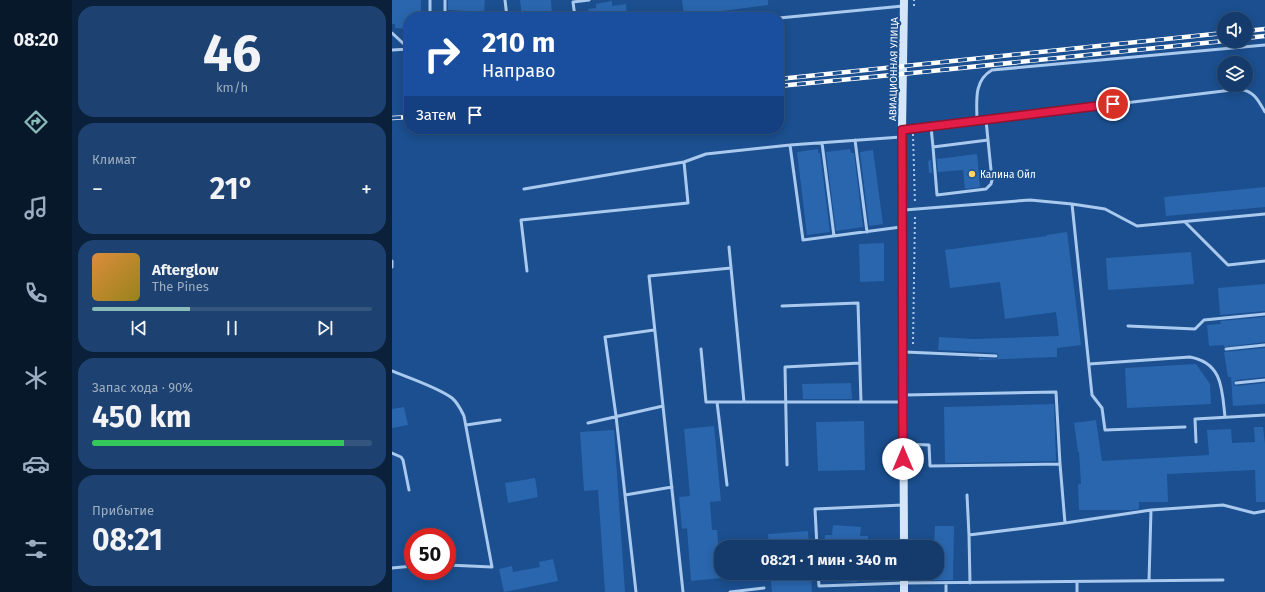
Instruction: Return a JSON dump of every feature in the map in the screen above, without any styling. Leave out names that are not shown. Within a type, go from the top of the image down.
[{"type":"main road","name":"АВИАЦИОННАЯ УЛИЦА","points":[[904,3],[902,134],[904,540]]},
{"type":"lane","points":[[430,0],[430,12]]},
{"type":"lane","points":[[445,0],[445,12]]},
{"type":"lane","points":[[505,0],[506,12]]},
{"type":"lane","points":[[574,12],[573,2],[589,0]]},
{"type":"lane","points":[[784,17],[904,3]]},
{"type":"lane","points":[[392,33],[404,44]]},
{"type":"lane","points":[[978,121],[977,92],[983,77],[992,70],[1265,45]]},
{"type":"lane","points":[[392,50],[404,49]]},
{"type":"lane","points":[[524,189],[684,162],[706,154],[856,140],[902,134],[913,129],[1240,89],[1257,98],[1265,112]]},
{"type":"lane","points":[[931,127],[937,194],[986,189],[991,184],[992,180],[986,120]]},
{"type":"lane","points":[[856,140],[867,232]]},
{"type":"lane","points":[[933,147],[988,140]]},
{"type":"lane","points":[[822,142],[834,236]]},
{"type":"lane","points":[[790,145],[803,240],[902,227]]},
{"type":"lane","points":[[527,271],[521,220],[688,203],[684,162]]},
{"type":"lane","points":[[903,210],[1030,200],[1105,209],[1137,226],[1265,214]]},
{"type":"lane","points":[[1072,204],[1092,395],[1102,408],[1105,430],[1185,427]]},
{"type":"lane","points":[[1185,222],[1228,265],[1265,261]]},
{"type":"lane","points":[[729,247],[744,402]]},
{"type":"lane","points":[[392,261],[392,267]]},
{"type":"lane","points":[[683,592],[648,276],[731,268]]},
{"type":"lane","points":[[782,306],[858,304],[861,402]]},
{"type":"lane","points":[[1128,326],[1196,329],[1204,320],[1265,314]]},
{"type":"lane","points":[[636,592],[616,416],[605,337],[654,330]]},
{"type":"lane","points":[[1226,349],[1265,345]]},
{"type":"lane","points":[[701,349],[706,402],[861,402],[1056,392],[1064,523]]},
{"type":"lane","points":[[903,352],[996,356]]},
{"type":"lane","points":[[1089,364],[1190,357],[1197,358],[1208,365],[1216,373],[1219,379],[1225,417]]},
{"type":"lane","points":[[787,465],[785,367],[860,363]]},
{"type":"lane","points":[[392,371],[453,399],[459,405],[464,416],[492,567],[456,565]]},
{"type":"lane","points":[[1236,383],[1265,380]]},
{"type":"lane","points":[[717,402],[727,485]]},
{"type":"lane","points":[[588,423],[663,406]]},
{"type":"lane","points":[[1196,442],[1195,419],[1265,415]]},
{"type":"lane","points":[[466,425],[500,420]]},
{"type":"lane","points":[[903,444],[929,445],[930,466],[1060,464]]},
{"type":"lane","points":[[392,453],[401,457],[403,460],[409,490]]},
{"type":"lane","points":[[625,495],[672,487]]},
{"type":"lane","points":[[967,495],[970,583]]},
{"type":"lane","points":[[817,540],[815,509],[904,505]]},
{"type":"lane","points":[[969,535],[1151,510],[1223,505],[1254,513],[1265,512]]},
{"type":"lane","points":[[1149,581],[1151,510]]},
{"type":"lane","points":[[392,568],[404,567]]},
{"type":"lane","points":[[819,580],[819,586],[904,588],[946,583],[1223,580]]},
{"type":"lane","points":[[1077,582],[1077,592]]},
{"type":"lane","points":[[946,583],[946,592]]},
{"type":"lane","points":[[730,592],[764,588]]},
{"type":"path","points":[[914,0],[914,7]]},
{"type":"path","points":[[913,129],[915,209],[913,352]]},
{"type":"building","points":[[392,0],[421,0],[421,12],[404,12],[404,29],[395,28],[395,24],[392,24]]},
{"type":"building","points":[[448,0],[485,0],[484,12],[448,10]]},
{"type":"building","points":[[520,0],[551,0],[552,12],[521,12]]},
{"type":"building","points":[[682,0],[768,0],[768,5],[715,12],[684,12]]},
{"type":"building","points":[[612,1],[612,6],[626,4],[627,12],[588,12],[588,9],[596,8],[596,4]]},
{"type":"building","points":[[818,149],[818,153],[820,153],[830,232],[807,235],[797,152]]},
{"type":"building","points":[[850,149],[851,153],[854,153],[863,227],[836,231],[826,152]]},
{"type":"building","points":[[873,150],[883,224],[869,226],[860,152]]},
{"type":"building","points":[[977,154],[980,187],[965,189],[963,170],[938,172],[937,159]]},
{"type":"building","points":[[931,160],[932,173],[929,173],[928,161]]},
{"type":"building","points":[[1265,187],[1265,207],[1166,216],[1164,197]]},
{"type":"building","points":[[1067,232],[1081,345],[1057,348],[1057,357],[979,360],[979,358],[997,359],[999,355],[996,353],[938,350],[939,337],[974,339],[1059,336],[1056,312],[1005,319],[1000,282],[950,288],[945,250]]},
{"type":"building","points":[[884,243],[884,281],[860,282],[859,244]]},
{"type":"building","points":[[1191,252],[1194,284],[1108,290],[1106,258]]},
{"type":"building","points":[[1265,284],[1265,311],[1220,315],[1218,288]]},
{"type":"building","points":[[1265,317],[1265,342],[1224,347],[1224,345],[1209,346],[1207,325],[1221,324],[1220,321]]},
{"type":"building","points":[[1265,348],[1265,377],[1236,380],[1233,383],[1236,386],[1265,383],[1265,404],[1233,406],[1231,377],[1228,377],[1224,352]]},
{"type":"building","points":[[1196,364],[1210,384],[1211,404],[1127,408],[1125,368]]},
{"type":"building","points":[[851,383],[852,399],[803,399],[802,384]]},
{"type":"building","points":[[1054,404],[1056,461],[945,463],[944,407]]},
{"type":"building","points":[[404,407],[408,425],[392,428],[392,409]]},
{"type":"building","points":[[1096,420],[1102,461],[1209,455],[1207,430],[1231,429],[1232,443],[1255,442],[1254,427],[1263,427],[1265,444],[1265,502],[1256,502],[1255,470],[1167,474],[1168,502],[1139,502],[1139,509],[1133,510],[1079,510],[1078,484],[1081,484],[1079,452],[1074,423]]},
{"type":"building","points":[[864,421],[865,470],[818,471],[816,422]]},
{"type":"building","points":[[714,426],[721,501],[710,502],[712,530],[717,530],[718,540],[714,540],[714,579],[691,581],[687,528],[682,529],[679,497],[690,496],[684,429]]},
{"type":"building","points":[[614,430],[625,592],[605,592],[598,490],[584,491],[580,432]]},
{"type":"building","points":[[535,478],[538,497],[508,503],[505,483]]},
{"type":"building","points":[[833,525],[861,527],[860,536],[868,536],[868,540],[825,540],[825,535],[832,535]]},
{"type":"building","points":[[935,526],[954,526],[953,580],[944,580],[944,540],[934,540]]},
{"type":"building","points":[[808,531],[809,540],[768,540],[768,534]]},
{"type":"building","points":[[553,559],[558,581],[504,592],[499,569],[512,566],[513,572],[540,567],[539,562]]},
{"type":"building","points":[[771,580],[811,580],[812,592],[772,592]]},
{"type":"building","points":[[825,580],[857,580],[857,582]]},
{"type":"railway","points":[[1253,30],[1265,29]]},
{"type":"railway","points":[[784,78],[1217,34]]},
{"type":"railway","points":[[1253,37],[1265,36]]},
{"type":"railway","points":[[784,86],[1217,42]]},
{"type":"railway","points":[[392,118],[404,117]]},
{"type":"place","name":"Калина Ойл","points":[[972,174]]},
{"type":"route","points":[[903,459],[902,130],[1113,104]]}]
